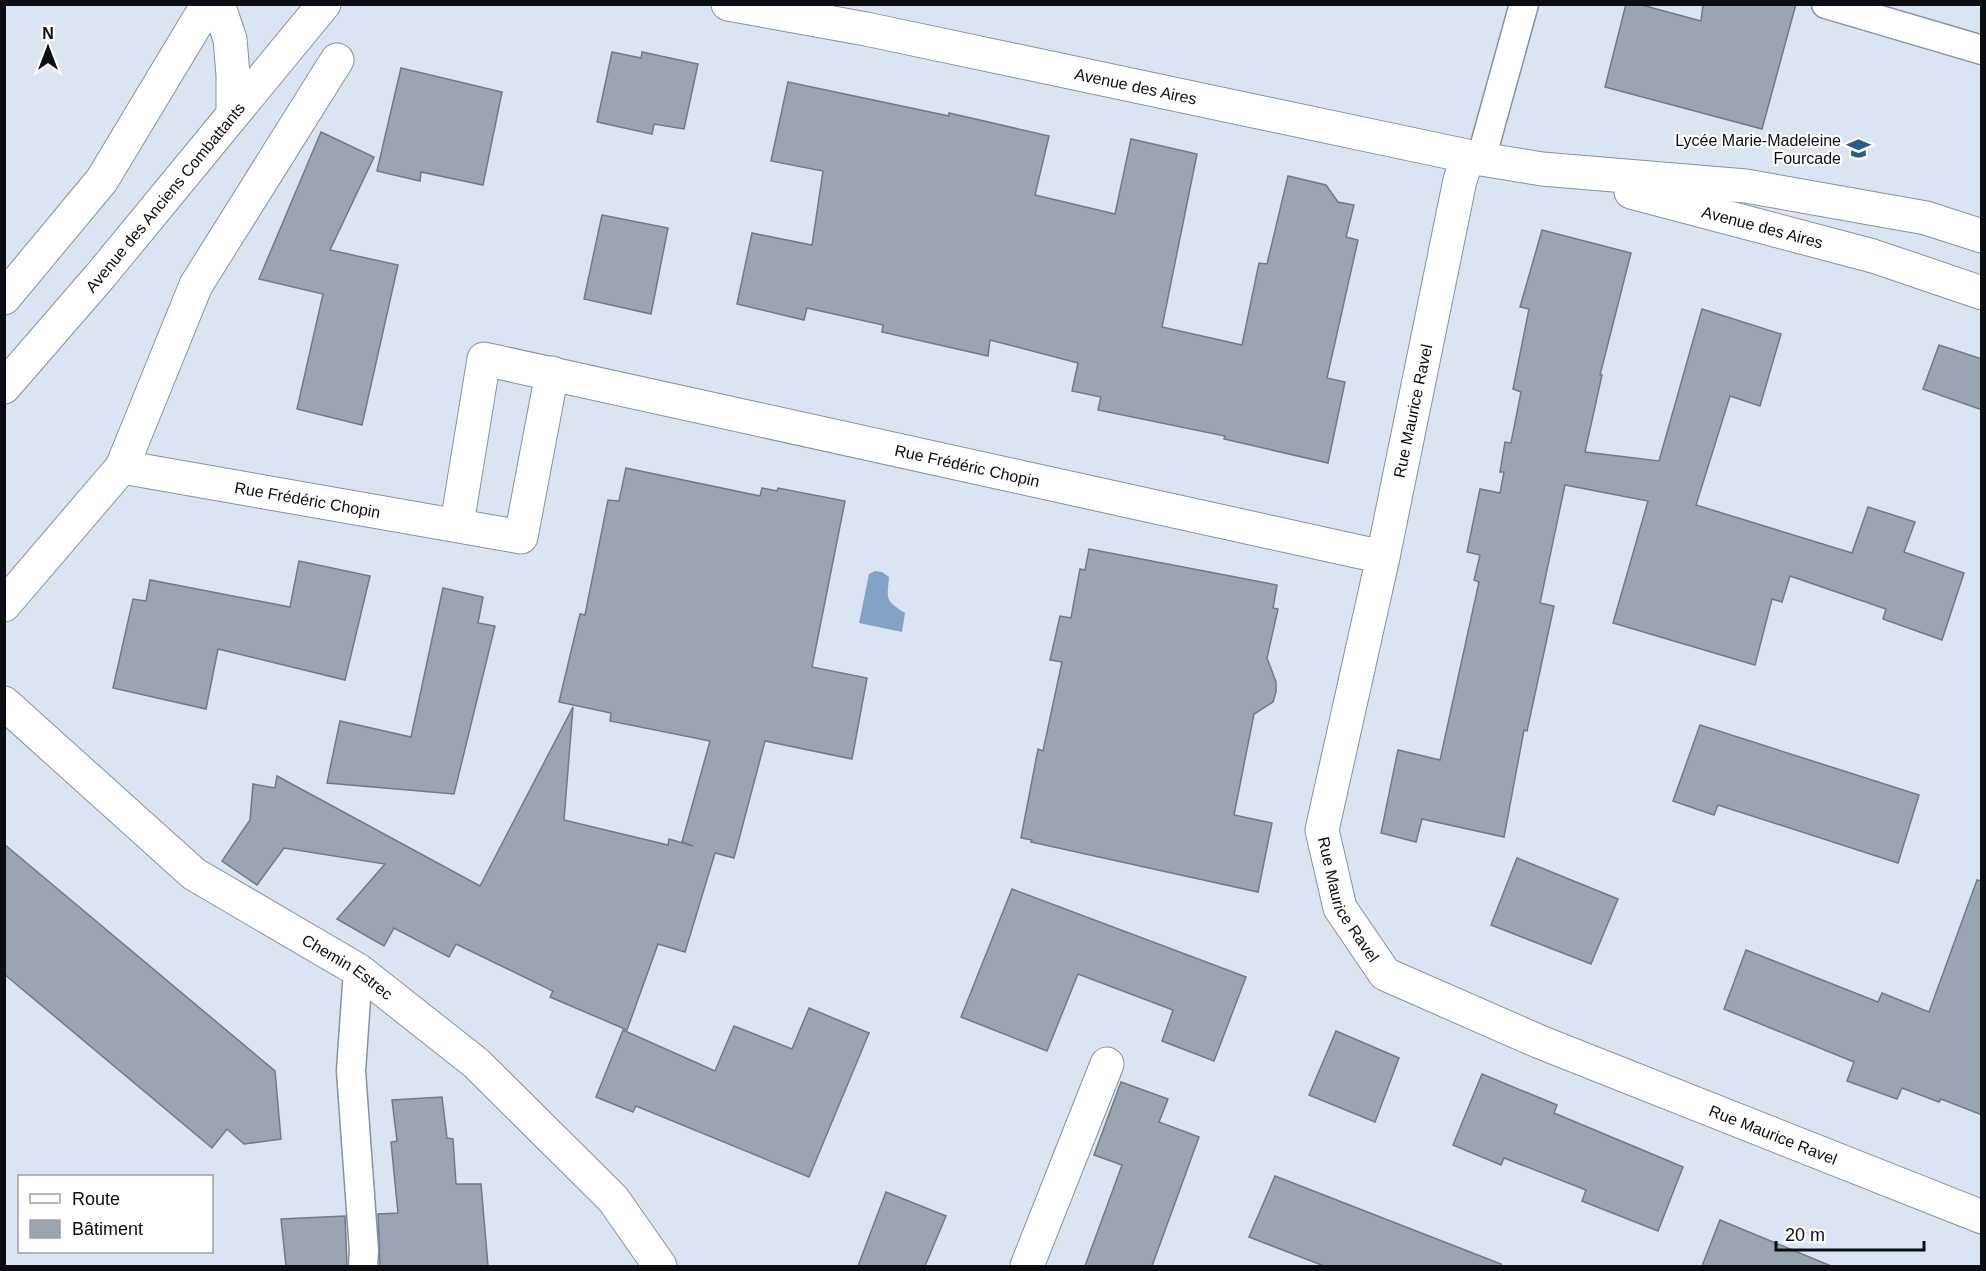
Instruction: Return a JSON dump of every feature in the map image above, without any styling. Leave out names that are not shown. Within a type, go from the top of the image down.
[{"type":"street","points":[[4,298],[102,180],[208,4]]},
{"type":"street","points":[[218,4],[230,39],[233,113]]},
{"type":"street","name":"Avenue des Anciens Combattants","points":[[4,387],[101,274],[324,4]]},
{"type":"street","name":"Avenue des Aires","points":[[728,4],[866,29],[1475,158],[1542,169],[1746,186],[1926,218],[1982,236]]},
{"type":"street","points":[[4,605],[122,467],[196,285],[337,60]]},
{"type":"street","name":"Rue Maurice Ravel","points":[[1475,158],[1460,180],[1383,557],[1322,830],[1340,908],[1385,974],[1540,1042],[1982,1217]]},
{"type":"street","name":"Avenue des Aires","points":[[1542,169],[1873,256],[1982,293]]},
{"type":"street","name":"Rue Frédéric Chopin","points":[[457,524],[484,359],[1383,557]]},
{"type":"street","name":"Rue Frédéric Chopin","points":[[122,467],[521,537],[552,373]]},
{"type":"street","name":"Chemin Estrec","points":[[4,703],[194,874],[358,970],[476,1063],[613,1199],[660,1266]]},
{"type":"street","points":[[1027,1266],[1107,1064]]},
{"type":"lane","points":[[1475,158],[1524,4]]},
{"type":"lane","points":[[1826,4],[1982,50]]},
{"type":"lane","points":[[358,970],[351,1071],[364,1251],[363,1266]]},
{"type":"water","points":[[875,571],[882,572],[889,577],[889,599],[905,613],[902,632],[859,623],[869,574]]},
{"type":"building","points":[[1626,4],[1638,4],[1701,21],[1703,4],[1796,4],[1762,129],[1605,87]]},
{"type":"building","points":[[612,52],[641,58],[642,52],[698,64],[684,129],[654,124],[652,134],[597,122]]},
{"type":"building","points":[[401,68],[502,92],[483,185],[421,172],[420,181],[377,171]]},
{"type":"building","points":[[788,82],[949,116],[949,113],[1049,136],[1035,195],[1115,214],[1131,139],[1197,154],[1162,327],[1242,345],[1259,263],[1267,264],[1288,176],[1326,185],[1338,202],[1354,205],[1346,237],[1358,240],[1327,378],[1345,382],[1328,463],[1224,439],[1225,436],[1098,410],[1101,397],[1072,391],[1078,363],[990,340],[988,356],[882,332],[883,325],[807,308],[804,320],[737,304],[752,233],[812,245],[823,171],[771,161]]},
{"type":"building","points":[[321,132],[374,157],[330,250],[398,265],[362,425],[297,409],[323,294],[259,279]]},
{"type":"building","points":[[602,215],[668,228],[651,314],[584,299]]},
{"type":"building","points":[[1542,230],[1631,253],[1600,375],[1602,375],[1585,452],[1659,461],[1702,309],[1781,334],[1760,406],[1730,396],[1696,505],[1852,553],[1868,507],[1915,522],[1904,552],[1964,573],[1942,640],[1883,619],[1886,609],[1790,576],[1782,602],[1772,599],[1755,665],[1613,623],[1648,501],[1565,485],[1540,603],[1554,606],[1527,731],[1524,730],[1504,837],[1422,819],[1416,842],[1381,833],[1398,750],[1440,760],[1479,582],[1474,580],[1480,555],[1467,552],[1480,489],[1500,493],[1504,472],[1500,472],[1505,442],[1511,443],[1521,392],[1513,389],[1529,309],[1520,307]]},
{"type":"building","points":[[1939,345],[1982,359],[1982,410],[1923,389]]},
{"type":"building","points":[[626,468],[760,496],[762,488],[777,491],[778,488],[845,501],[812,667],[867,678],[852,759],[765,741],[734,858],[715,853],[685,952],[658,944],[627,1030],[550,997],[553,991],[456,944],[449,957],[394,928],[384,946],[337,919],[385,864],[284,848],[257,885],[222,861],[250,820],[253,784],[275,788],[277,776],[480,886],[573,707],[564,820],[668,845],[669,839],[693,846],[682,842],[710,741],[610,721],[611,713],[559,702],[580,614],[585,615],[608,500],[619,501]]},
{"type":"building","points":[[1089,549],[1277,585],[1273,608],[1278,609],[1267,658],[1276,682],[1276,692],[1273,702],[1254,714],[1234,815],[1272,823],[1258,892],[1021,838],[1038,749],[1043,751],[1062,662],[1050,660],[1060,616],[1071,618],[1080,569],[1085,570]]},
{"type":"building","points":[[299,561],[370,576],[345,680],[218,649],[206,709],[113,688],[133,599],[146,601],[150,580],[290,607]]},
{"type":"building","points":[[443,588],[483,597],[478,623],[495,626],[454,794],[327,783],[340,721],[411,737]]},
{"type":"building","points":[[1700,725],[1919,795],[1898,863],[1718,805],[1714,815],[1673,801]]},
{"type":"building","points":[[4,844],[275,1071],[281,1139],[244,1144],[227,1129],[212,1148],[4,974]]},
{"type":"building","points":[[1517,858],[1618,899],[1591,964],[1491,925]]},
{"type":"building","points":[[1977,880],[1982,881],[1982,1115],[1941,1099],[1939,1102],[1902,1088],[1897,1099],[1847,1081],[1854,1062],[1724,1009],[1746,950],[1878,1002],[1882,993],[1929,1012]]},
{"type":"building","points":[[1012,889],[1246,977],[1214,1061],[1162,1041],[1173,1010],[1078,974],[1047,1051],[961,1017]]},
{"type":"building","points":[[809,1008],[869,1033],[809,1177],[636,1106],[633,1112],[596,1097],[623,1030],[715,1071],[734,1026],[792,1049]]},
{"type":"building","points":[[1336,1031],[1399,1058],[1375,1122],[1309,1095]]},
{"type":"building","points":[[1482,1074],[1557,1105],[1554,1113],[1683,1167],[1658,1231],[1582,1201],[1586,1190],[1504,1158],[1501,1165],[1453,1145]]},
{"type":"building","points":[[1121,1082],[1168,1099],[1159,1122],[1199,1137],[1152,1266],[1085,1266],[1122,1165],[1094,1155]]},
{"type":"building","points":[[442,1097],[447,1138],[453,1139],[456,1184],[481,1184],[488,1266],[380,1266],[378,1214],[398,1213],[391,1142],[397,1141],[392,1100]]},
{"type":"building","points":[[1275,1176],[1501,1264],[1501,1266],[1324,1266],[1249,1237]]},
{"type":"building","points":[[886,1192],[946,1216],[925,1266],[858,1266]]},
{"type":"building","points":[[345,1216],[347,1266],[286,1266],[281,1219]]},
{"type":"building","points":[[1720,1220],[1831,1266],[1702,1266]]},
{"type":"place","name":"Lycée Marie-Madeleine Fourcade","points":[[1859,149]]}]
